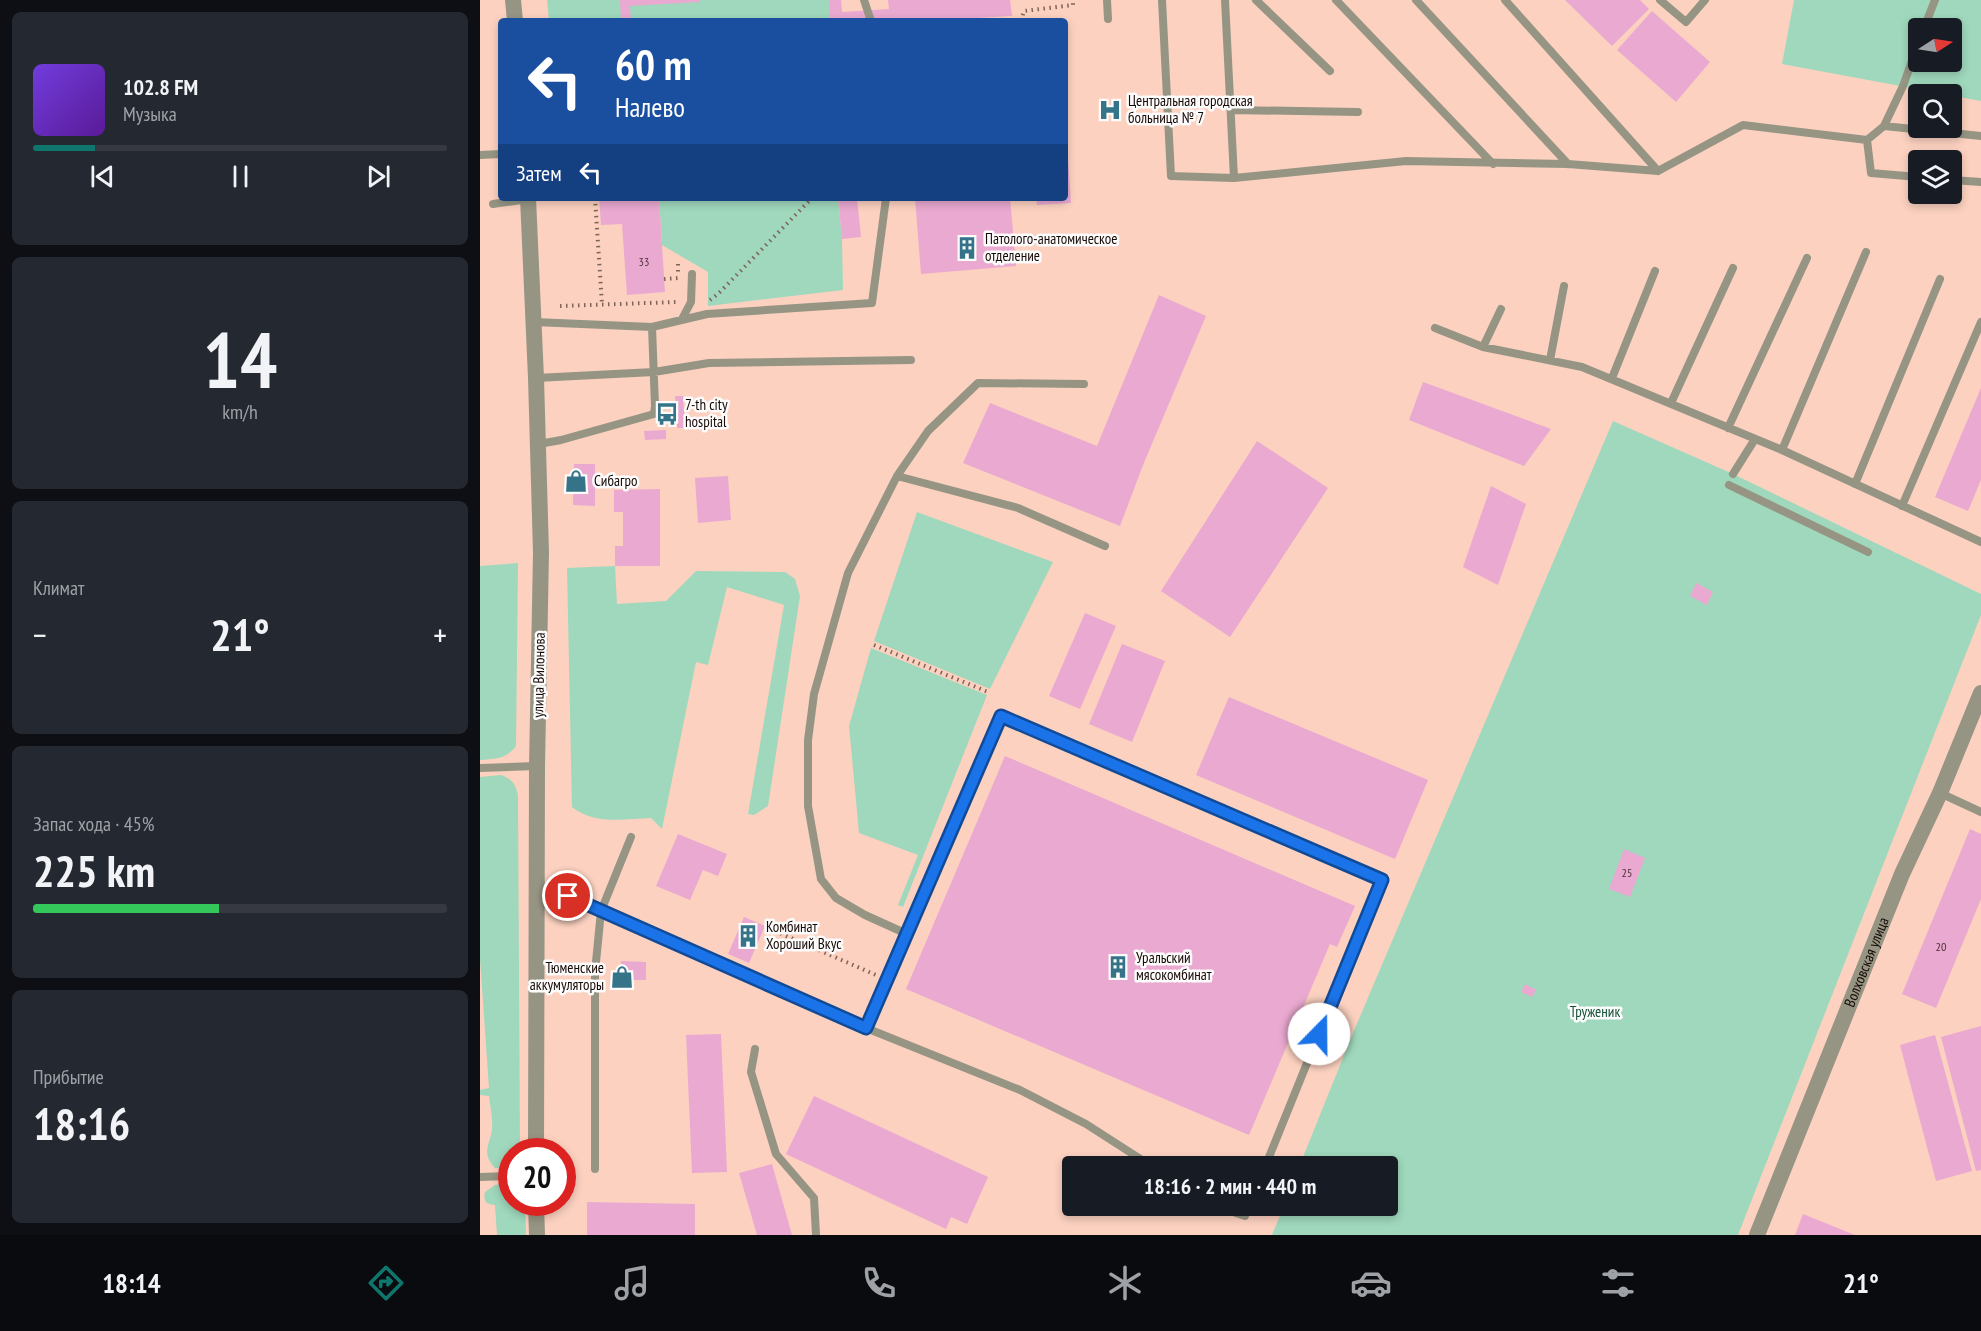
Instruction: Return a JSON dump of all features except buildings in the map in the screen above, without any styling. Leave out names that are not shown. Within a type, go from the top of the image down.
[{"type":"street","points":[[513,0],[514,18]]},
{"type":"street","name":"улица Вилонова","points":[[528,201],[539,444],[541,553],[537,766],[536,1138]]},
{"type":"street","name":"Волховская улица","points":[[1757,1235],[1902,874],[1940,793],[1981,693]]},
{"type":"street","points":[[536,1216],[537,1235]]},
{"type":"lane","points":[[864,0],[870,18]]},
{"type":"lane","points":[[1107,0],[1108,19]]},
{"type":"lane","points":[[1162,0],[1171,176],[1234,178],[1406,161],[1568,164],[1658,171],[1743,125],[1867,140],[1884,126],[1908,72]]},
{"type":"lane","points":[[1225,0],[1234,178]]},
{"type":"lane","points":[[1256,0],[1330,71]]},
{"type":"lane","points":[[1336,0],[1493,164]]},
{"type":"lane","points":[[1416,0],[1568,164]]},
{"type":"lane","points":[[1506,0],[1658,171]]},
{"type":"lane","points":[[1660,0],[1686,22],[1705,0]]},
{"type":"lane","points":[[1928,18],[1935,0]]},
{"type":"lane","points":[[1231,110],[1358,112]]},
{"type":"lane","points":[[1884,126],[1981,136]]},
{"type":"lane","points":[[1867,140],[1871,173],[1908,176]]},
{"type":"lane","points":[[480,155],[498,154]]},
{"type":"lane","points":[[1962,181],[1981,182]]},
{"type":"lane","points":[[493,204],[514,201]]},
{"type":"lane","points":[[534,322],[652,327],[707,314],[872,303],[886,201]]},
{"type":"lane","points":[[1782,450],[1866,252]]},
{"type":"lane","points":[[1728,428],[1807,258]]},
{"type":"lane","points":[[1671,404],[1733,268]]},
{"type":"lane","points":[[1612,378],[1655,271]]},
{"type":"lane","points":[[682,319],[691,302],[692,274]]},
{"type":"lane","points":[[1855,484],[1940,279]]},
{"type":"lane","points":[[1550,360],[1564,286]]},
{"type":"lane","points":[[1484,347],[1501,309]]},
{"type":"lane","points":[[1902,506],[1981,322]]},
{"type":"lane","points":[[539,444],[654,414],[652,327]]},
{"type":"lane","points":[[1435,328],[1484,347],[1582,367],[1612,378],[1782,450],[1981,542]]},
{"type":"lane","points":[[536,378],[654,372],[709,363],[911,360]]},
{"type":"lane","points":[[907,934],[865,915],[836,898],[821,879],[808,806],[808,740],[814,694],[848,573],[897,476],[928,431],[978,383],[1084,384]]},
{"type":"lane","points":[[1733,474],[1755,439]]},
{"type":"lane","points":[[897,476],[1018,507],[1105,546]]},
{"type":"lane","points":[[1729,485],[1868,552]]},
{"type":"lane","points":[[866,1028],[1001,716],[1382,880],[1269,1156]]},
{"type":"lane","points":[[480,768],[537,766]]},
{"type":"lane","points":[[1940,793],[1981,812]]},
{"type":"lane","points":[[595,1169],[595,972],[601,911],[631,837]]},
{"type":"lane","points":[[536,895],[568,896],[866,1028],[1020,1090],[1086,1124],[1136,1156]]},
{"type":"lane","points":[[755,1049],[751,1072],[776,1154],[814,1198],[816,1235]]},
{"type":"lane","points":[[480,1177],[498,1176]]},
{"type":"path","points":[[1022,18],[1024,10],[1073,5],[1072,0]]},
{"type":"path","points":[[595,201],[602,304]]},
{"type":"path","points":[[708,301],[718,294],[809,201]]},
{"type":"path","points":[[664,279],[678,278],[678,264]]},
{"type":"path","points":[[560,306],[681,302]]},
{"type":"path","points":[[874,645],[988,692]]},
{"type":"path","points":[[775,931],[887,980]]},
{"type":"green space","points":[[547,0],[832,0],[830,18],[549,18]]},
{"type":"green space","points":[[1794,0],[1981,0],[1981,101],[1962,97],[1962,84],[1908,84],[1908,87],[1782,64]]},
{"type":"green space","points":[[659,201],[838,201],[843,290],[708,306],[708,272],[662,245]]},
{"type":"green space","name":"Труженик","points":[[1613,421],[1733,474],[1981,594],[1981,615],[1738,1235],[1272,1235],[1280,1216],[1398,1216],[1398,1156],[1303,1156],[1353,1033]]},
{"type":"green space","points":[[917,512],[1053,562],[990,689],[874,641]]},
{"type":"green space","points":[[518,563],[516,746],[504,756],[480,760],[480,566]]},
{"type":"green space","points":[[615,566],[617,604],[666,601],[696,571],[785,572],[795,579],[800,596],[768,806],[754,815],[748,814],[784,605],[727,587],[708,665],[696,662],[662,829],[651,818],[600,819],[581,813],[572,807],[567,568]]},
{"type":"green space","points":[[871,648],[987,695],[903,907],[898,905],[918,855],[859,833],[849,726]]},
{"type":"green space","points":[[501,775],[508,778],[513,782],[518,796],[520,1138],[498,1138],[498,1168],[495,1168],[487,1152],[492,1129],[489,1096],[480,1095],[480,1090],[489,1088],[480,959],[480,777]]},
{"type":"green space","points":[[498,1185],[498,1216],[525,1216],[526,1235],[497,1235],[495,1205],[487,1203],[484,1198],[485,1192]]},
{"type":"place","name":"Центральная городская больница № 7","points":[[1110,110]]},
{"type":"place","name":"Патолого-анатомическое отделение","points":[[967,248]]},
{"type":"place","name":"7-th city hospital","points":[[667,414]]},
{"type":"place","name":"Сибагро","points":[[576,481]]},
{"type":"place","name":"Комбинат Хороший Вкус","points":[[748,936]]},
{"type":"place","name":"Уральский мясокомбинат","points":[[1118,967]]},
{"type":"place","name":"Тюменские аккумуляторы","points":[[622,977]]},
{"type":"route","points":[[568,896],[866,1028],[1001,716],[1382,880],[1319,1034]]}]
